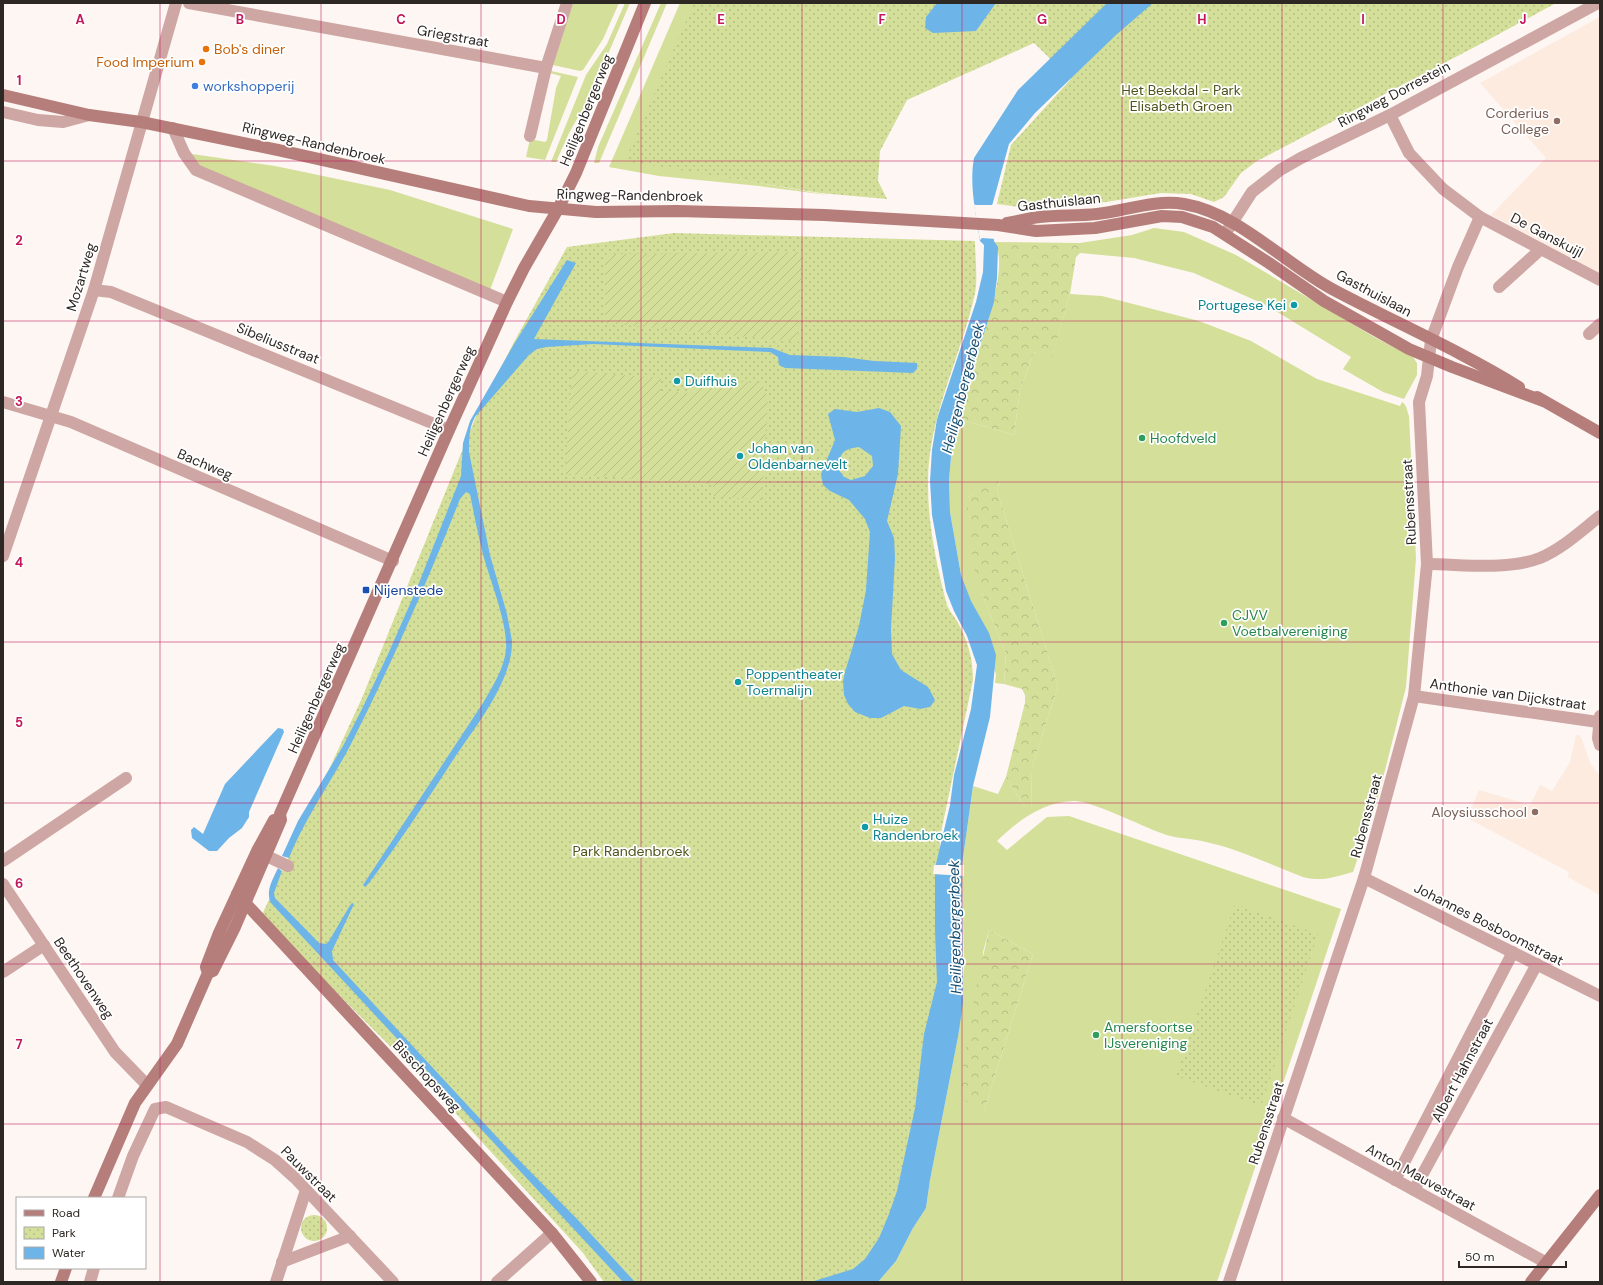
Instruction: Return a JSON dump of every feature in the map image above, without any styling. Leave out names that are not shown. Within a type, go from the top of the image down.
[{"type":"main road","name":"Heiligenbergerweg","points":[[94,1197],[135,1103],[177,1044],[208,973],[213,971],[226,948],[266,856],[275,817],[280,814],[507,302],[576,173],[646,3]]},
{"type":"main road","name":"Ringweg-Randenbroek","points":[[3,95],[89,115],[141,122],[278,150],[529,206],[596,212],[677,211],[799,214],[998,225]]},
{"type":"main road","name":"Gasthuislaan","points":[[998,225],[1040,217],[1097,214],[1162,203],[1189,205],[1215,213],[1232,222],[1331,288],[1431,340],[1489,368],[1600,433]]},
{"type":"main road","name":"Gasthuislaan","points":[[998,225],[1036,231],[1095,228],[1162,216],[1173,216],[1192,220],[1213,227],[1337,309],[1429,358],[1543,401]]},
{"type":"main road","name":"Heiligenbergerweg","points":[[208,973],[206,967],[215,942],[237,894],[266,856]]},
{"type":"main road","name":"Bisschopsweg","points":[[237,894],[552,1233],[591,1282]]},
{"type":"main road","points":[[1531,1282],[1545,1262],[1600,1195]]},
{"type":"main road","points":[[61,1282],[66,1269]]},
{"type":"street","name":"Mozartweg","points":[[3,556],[94,290],[176,3]]},
{"type":"street","name":"Griegstraat","points":[[189,3],[546,68]]},
{"type":"street","points":[[530,136],[546,68],[567,3]]},
{"type":"street","name":"Ringweg Dorrestein","points":[[1225,234],[1252,192],[1280,170],[1301,158],[1390,115],[1598,3]]},
{"type":"street","name":"Ringweg-Randenbroek","points":[[3,112],[38,120],[63,122],[89,115]]},
{"type":"street","name":"De Ganskuijl","points":[[1390,115],[1409,153],[1443,189],[1480,217],[1600,280]]},
{"type":"street","points":[[173,128],[184,153],[196,170],[507,302]]},
{"type":"street","name":"Rubensstraat","points":[[1229,1282],[1364,878],[1414,696],[1427,564],[1420,402],[1427,376],[1431,340],[1458,267],[1480,217]]},
{"type":"street","points":[[1499,287],[1541,249]]},
{"type":"street","name":"Sibeliusstraat","points":[[94,290],[111,292],[449,430]]},
{"type":"street","points":[[1589,334],[1600,324]]},
{"type":"street","name":"Bachweg","points":[[3,402],[51,418],[71,422],[393,561]]},
{"type":"street","points":[[1427,564],[1514,564],[1540,558],[1569,541],[1600,516]]},
{"type":"street","name":"Anthonie van Dijckstraat","points":[[1414,696],[1599,719]]},
{"type":"street","points":[[1599,719],[1598,738],[1600,745]]},
{"type":"street","points":[[3,861],[126,778]]},
{"type":"street","points":[[266,856],[288,866]]},
{"type":"street","name":"Johannes Bosboomstraat","points":[[1364,878],[1600,996]]},
{"type":"street","name":"Beethovenweg","points":[[3,884],[115,1052],[147,1085]]},
{"type":"street","points":[[3,972],[44,945]]},
{"type":"street","name":"Albert Hahnstraat","points":[[1395,1180],[1513,952]]},
{"type":"street","name":"Albert Hahnstraat","points":[[1414,1190],[1537,964]]},
{"type":"street","name":"Pauwstraat","points":[[118,1197],[133,1156],[151,1116],[155,1109],[163,1106],[232,1134],[262,1150],[286,1169],[393,1282]]},
{"type":"street","name":"Anton Mauvestraat","points":[[1283,1118],[1545,1262]]},
{"type":"street","points":[[276,1282],[306,1190]]},
{"type":"street","points":[[497,1282],[552,1233]]},
{"type":"street","points":[[282,1262],[350,1236]]},
{"type":"street","points":[[90,1282],[94,1269]]},
{"type":"shaded area","name":"Corderius College","points":[[1600,17],[1600,273],[1491,215],[1546,158],[1480,83]]},
{"type":"shaded area","name":"Aloysiusschool","points":[[1576,735],[1579,735],[1582,739],[1590,763],[1600,776],[1600,895],[1568,877],[1569,872],[1467,818],[1479,790],[1530,805],[1540,785],[1552,791],[1570,762]]},
{"type":"green space","points":[[573,3],[619,3],[603,39],[583,70],[580,71],[553,65]]},
{"type":"green space","points":[[625,3],[630,3],[590,96],[569,133],[556,162],[551,162],[586,75],[607,44]]},
{"type":"green space","points":[[661,3],[667,3],[599,163],[594,163],[598,147]]},
{"type":"green space","points":[[680,3],[697,3],[628,160],[828,195],[759,186],[659,176],[609,167]]},
{"type":"green space","name":"Het Beekdal - Park Elisabeth Groen","points":[[694,3],[1556,3],[1257,161],[1241,173],[1224,197],[1214,202],[1191,194],[1161,193],[1106,202],[1029,208],[997,204],[1011,145],[1071,79],[1034,43],[907,100],[880,151],[878,181],[887,199],[820,193],[625,161]]},
{"type":"green space","points":[[551,71],[578,77],[545,160],[526,157],[530,139],[545,142],[547,140],[556,88],[561,76],[550,73]]},
{"type":"green space","points":[[192,154],[275,166],[390,190],[513,229],[490,290],[194,164]]},
{"type":"green space","points":[[1154,228],[1184,232],[1236,255],[1376,338],[1413,357],[1417,363],[1417,375],[1404,399],[1383,392],[1343,369],[1351,357],[1266,305],[1194,273],[1134,258],[1080,253],[1080,243],[1132,235]]},
{"type":"green space","name":"Park Randenbroek","points":[[674,233],[975,241],[975,293],[962,341],[939,412],[929,461],[928,501],[931,531],[940,576],[949,610],[958,623],[967,643],[971,657],[973,680],[940,837],[939,928],[943,984],[890,1241],[853,1273],[814,1282],[604,1282],[583,1253],[440,1096],[261,917],[362,698],[477,414],[514,342],[567,247]]},
{"type":"green space","points":[[994,242],[1080,243],[1080,253],[1076,257],[1070,294],[1052,357],[1034,352],[1020,390],[1014,435],[956,418],[994,301],[998,276],[999,256]]},
{"type":"green space","points":[[802,252],[798,342],[605,323],[605,254]]},
{"type":"green space","points":[[1070,294],[1102,296],[1199,321],[1251,341],[1317,379],[1400,406],[1402,402],[1404,403],[1409,416],[1416,558],[1406,687],[1378,798],[1353,872],[1322,879],[1303,877],[1231,849],[1167,835],[1103,809],[1073,801],[1051,805],[1031,814],[1013,826],[997,841],[1007,850],[1047,817],[1069,816],[1341,909],[1217,1282],[878,1282],[896,1261],[913,1228],[926,1208],[930,1180],[958,1037],[964,966],[962,865],[973,786],[998,794],[1006,777],[1022,803],[1031,813],[1032,767],[1058,687],[997,490],[1000,481],[968,497],[982,594],[1006,654],[1004,684],[995,683],[996,674],[961,575],[950,512],[949,480],[954,423],[956,418],[1014,435],[1020,390],[1034,352],[1052,356]],"holes":[[[989,930],[1033,954],[984,1111],[983,952]]]},
{"type":"green space","points":[[572,371],[661,378],[661,391],[692,393],[693,379],[762,383],[768,399],[762,500],[713,496],[713,484],[565,474]]},
{"type":"green space","points":[[1000,480],[997,490],[1058,687],[1032,767],[1031,814],[1022,803],[1006,777],[1025,703],[1025,695],[1022,689],[1004,684],[1006,654],[982,594],[974,568],[967,511],[968,497]]},
{"type":"green space","points":[[1235,904],[1318,934],[1261,1106],[1176,1076]]},
{"type":"green space","points":[[989,930],[1033,954],[984,1111],[958,1097],[976,988]]},
{"type":"green space","points":[[314,1215],[323,1219],[327,1228],[323,1237],[314,1241],[305,1237],[301,1228],[305,1219]]},
{"type":"water","points":[[937,3],[996,3],[976,31],[933,33],[925,28],[926,17]]},
{"type":"water","name":"Heiligenbergerbeek","points":[[1107,3],[1153,3],[1116,35],[1035,113],[1009,144],[992,206],[994,241],[998,247],[997,278],[994,302],[983,337],[961,396],[954,423],[949,480],[950,512],[961,575],[971,601],[989,633],[996,655],[990,717],[973,786],[962,865],[963,1003],[926,1208],[913,1228],[896,1261],[878,1282],[811,1282],[853,1269],[865,1259],[879,1238],[897,1191],[915,1108],[924,1034],[937,982],[935,868],[950,805],[954,775],[971,709],[977,665],[967,636],[954,611],[946,591],[932,515],[930,481],[932,450],[937,419],[976,302],[983,272],[984,245],[980,241],[972,179],[974,158],[1018,90]]},
{"type":"water","points":[[567,260],[576,263],[534,339],[772,348],[790,355],[844,357],[874,361],[917,363],[917,369],[913,373],[785,368],[779,365],[778,357],[770,352],[593,344],[547,347],[537,349],[529,355],[475,417],[470,429],[469,438],[469,452],[490,555],[507,614],[512,641],[511,656],[500,688],[482,718],[412,822],[365,887],[363,885],[483,703],[497,678],[505,657],[506,639],[504,627],[483,554],[470,494],[466,492],[460,499],[408,624],[350,746],[302,829],[289,858],[282,856],[298,821],[343,746],[362,709],[417,588],[461,476],[463,443],[470,421],[514,344]]},
{"type":"water","points":[[879,408],[890,412],[901,426],[898,474],[887,521],[894,538],[895,558],[891,629],[892,654],[901,670],[928,687],[935,700],[930,707],[920,709],[904,706],[881,718],[870,718],[855,712],[848,704],[844,695],[843,681],[859,626],[866,590],[870,532],[865,519],[849,500],[830,491],[823,485],[821,474],[835,440],[828,414],[835,409],[857,412]],"holes":[[[859,447],[872,456],[873,466],[865,476],[851,480],[844,477],[839,470],[841,456],[849,449]]]},
{"type":"water","points":[[278,728],[283,729],[284,732],[249,812],[249,817],[242,828],[229,838],[217,851],[209,851],[192,838],[191,830],[194,827],[203,834],[225,784]]},
{"type":"water","points":[[278,868],[282,871],[274,893],[275,898],[319,943],[326,944],[329,941],[349,907],[352,903],[354,904],[332,951],[333,960],[508,1149],[578,1220],[635,1282],[623,1282],[271,903],[269,899],[269,890]]},
{"type":"pier","points":[[971,200],[975,205],[992,205],[995,202],[996,239],[982,238],[980,240],[974,205]]},
{"type":"pier","points":[[934,865],[964,865],[964,876],[933,874]]},
{"type":"place","name":"Bob's diner","points":[[206,49]]},
{"type":"place","name":"Food Imperium","points":[[202,62]]},
{"type":"place","name":"workshopperij","points":[[195,86]]},
{"type":"place","name":"Corderius College","points":[[1557,121]]},
{"type":"place","name":"Portugese Kei","points":[[1294,305]]},
{"type":"place","name":"Duifhuis","points":[[677,381]]},
{"type":"place","name":"Hoofdveld","points":[[1142,438]]},
{"type":"place","name":"Johan van Oldenbarnevelt","points":[[740,456]]},
{"type":"place","name":"Nijenstede","points":[[366,590]]},
{"type":"place","name":"CJVV Voetbalvereniging","points":[[1224,623]]},
{"type":"place","name":"Poppentheater Toermalijn","points":[[738,682]]},
{"type":"place","name":"Aloysiusschool","points":[[1535,812]]},
{"type":"place","name":"Huize Randenbroek","points":[[865,827]]},
{"type":"place","name":"Amersfoortse IJsvereniging","points":[[1096,1035]]}]
